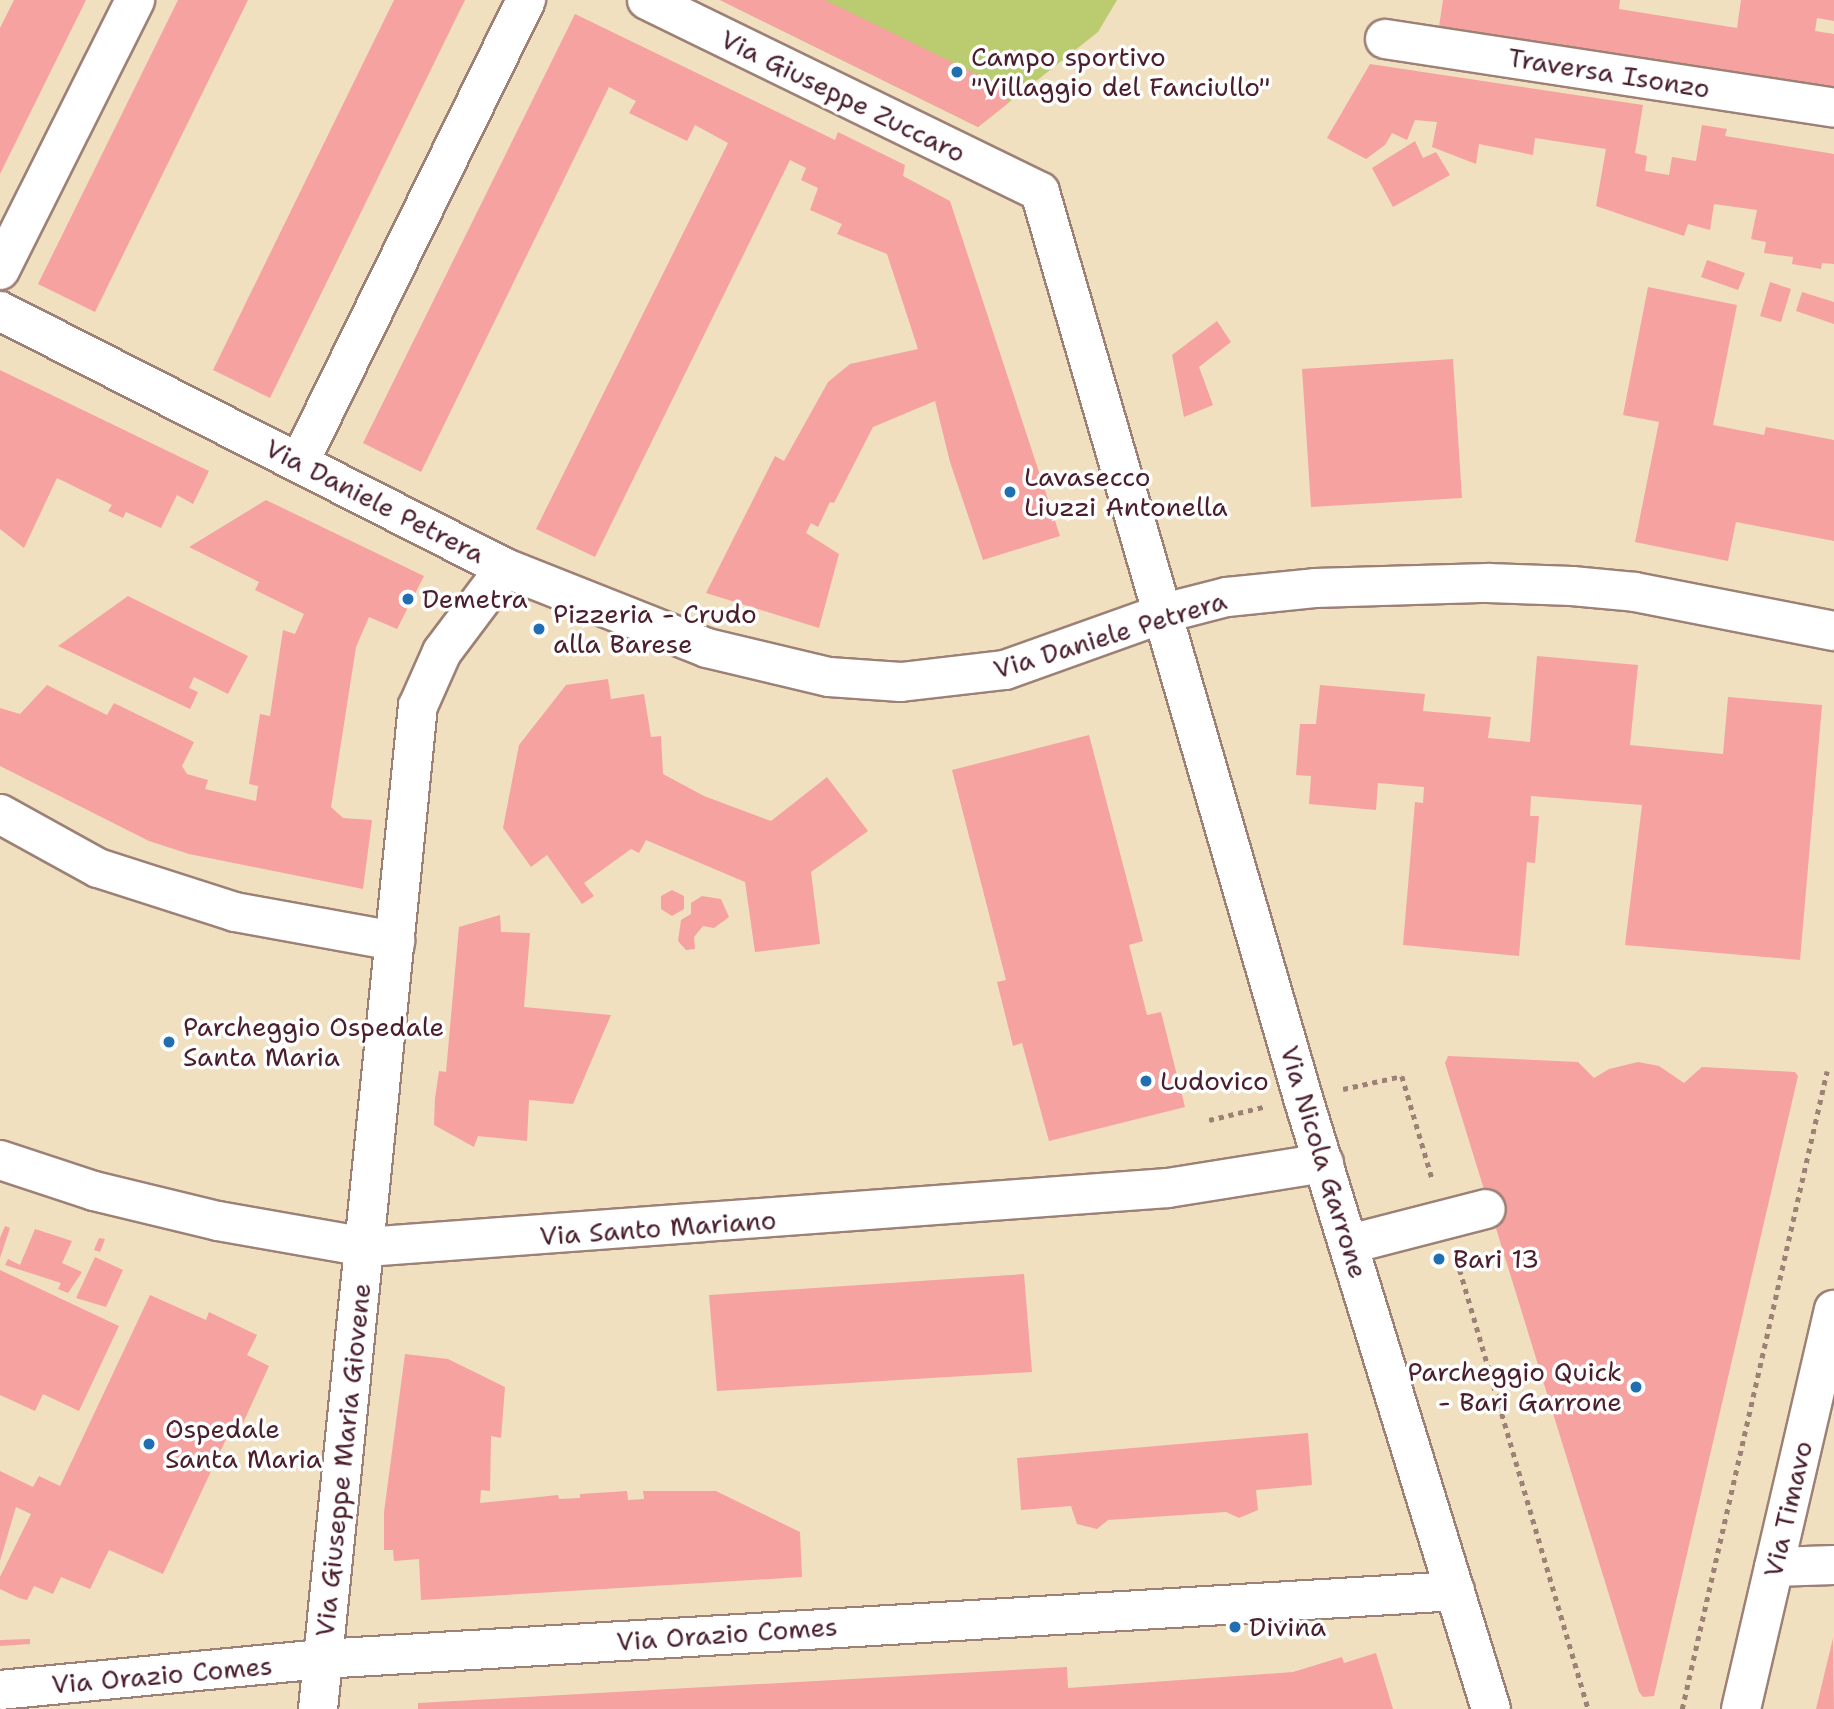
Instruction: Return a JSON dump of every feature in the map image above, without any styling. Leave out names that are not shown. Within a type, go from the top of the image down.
[{"type":"street","points":[[0,270],[135,0]]},
{"type":"street","points":[[299,463],[526,0]]},
{"type":"street","name":"Via Giuseppe Zuccaro","points":[[647,0],[1040,192]]},
{"type":"street","name":"Traversa Isonzo","points":[[1385,39],[1834,108]]},
{"type":"street","name":"Via Nicola Garrone","points":[[1040,192],[1303,1098],[1491,1709]]},
{"type":"street","name":"Via Daniele Petrera","points":[[0,312],[505,568],[707,648],[829,677],[901,682],[1005,670],[1164,613],[1227,597],[1315,588],[1488,583],[1636,592],[1834,631]]},
{"type":"street","name":"Via Giuseppe Maria Giovene","points":[[318,1709],[418,706],[442,653],[505,568]]},
{"type":"street","points":[[0,814],[98,868],[198,900],[273,920],[395,941]]},
{"type":"street","name":"Via Santo Mariano","points":[[0,1160],[94,1191],[218,1221],[366,1247],[1168,1188],[1324,1163]]},
{"type":"street","points":[[1350,1244],[1486,1209]]},
{"type":"street","name":"Via Timavo","points":[[1741,1709],[1834,1310]]},
{"type":"street","points":[[1774,1567],[1834,1565]]},
{"type":"street","name":"Via Orazio Comes","points":[[0,1690],[322,1659],[1455,1591]]},
{"type":"path","points":[[1682,1709],[1827,1071]]},
{"type":"path","points":[[1209,1120],[1402,1076],[1588,1709]]},
{"type":"green space","name":"Campo sportivo \"Villaggio del Fanciullo\"","points":[[720,0],[1117,0],[1098,32],[978,127]]},
{"type":"building","points":[[14,0],[86,0],[0,174],[0,28]]},
{"type":"building","points":[[178,0],[248,0],[95,312],[38,284]]},
{"type":"building","points":[[394,0],[465,0],[270,398],[213,370]]},
{"type":"building","points":[[720,0],[825,0],[1011,91],[1007,104],[978,127]]},
{"type":"building","points":[[1443,0],[1620,0],[1619,9],[1737,28],[1741,0],[1834,0],[1834,21],[1817,18],[1815,31],[1834,34],[1834,88],[1439,27]]},
{"type":"building","points":[[575,14],[835,140],[838,132],[905,165],[903,176],[950,201],[1060,536],[983,560],[950,462],[935,401],[873,427],[834,503],[830,502],[818,527],[811,523],[806,533],[839,554],[819,628],[706,593],[775,456],[784,461],[828,382],[850,364],[918,349],[887,254],[837,234],[842,224],[810,210],[818,188],[801,180],[806,168],[790,160],[595,557],[536,529],[728,143],[695,125],[687,141],[629,113],[636,101],[609,87],[421,472],[363,443]]},
{"type":"building","points":[[1370,64],[1643,105],[1635,153],[1647,156],[1645,171],[1669,175],[1672,157],[1696,161],[1702,125],[1727,129],[1725,136],[1834,154],[1834,264],[1822,263],[1821,269],[1792,264],[1793,257],[1764,253],[1766,242],[1751,239],[1757,210],[1714,204],[1710,230],[1688,224],[1684,236],[1596,206],[1606,149],[1535,138],[1533,155],[1479,144],[1476,164],[1432,147],[1437,122],[1415,120],[1407,140],[1392,133],[1385,145],[1366,159],[1327,138]]},
{"type":"building","points":[[1415,141],[1423,158],[1436,152],[1450,175],[1393,207],[1372,168]]},
{"type":"building","points":[[1707,260],[1745,273],[1738,290],[1701,277]]},
{"type":"building","points":[[1770,282],[1791,289],[1781,322],[1760,316]]},
{"type":"building","points":[[1648,287],[1737,305],[1713,425],[1764,435],[1766,427],[1834,440],[1834,541],[1736,522],[1728,561],[1635,542],[1659,422],[1623,415]]},
{"type":"building","points":[[1802,292],[1834,302],[1834,324],[1796,311]]},
{"type":"building","points":[[1217,321],[1231,342],[1199,367],[1213,405],[1184,417],[1172,355]]},
{"type":"building","points":[[1453,359],[1462,498],[1311,507],[1302,369]]},
{"type":"building","points":[[0,370],[209,471],[193,504],[177,495],[161,528],[126,512],[123,518],[108,511],[112,505],[57,478],[24,548],[0,529]]},
{"type":"building","points":[[266,500],[424,576],[397,629],[369,617],[356,647],[331,807],[343,818],[372,820],[363,889],[189,854],[149,841],[0,766],[0,708],[20,714],[47,685],[107,715],[114,703],[194,742],[182,766],[187,774],[208,780],[205,789],[256,801],[258,786],[249,784],[260,714],[270,716],[283,630],[295,634],[304,614],[255,590],[259,582],[189,547]]},
{"type":"building","points":[[128,596],[248,656],[228,694],[194,677],[189,688],[198,692],[190,709],[58,646]]},
{"type":"building","points":[[1537,656],[1638,665],[1630,745],[1723,754],[1728,697],[1822,705],[1800,960],[1625,945],[1642,805],[1531,796],[1530,816],[1539,816],[1535,863],[1527,862],[1519,956],[1403,945],[1415,802],[1423,803],[1424,787],[1378,783],[1376,810],[1309,804],[1311,776],[1296,775],[1300,724],[1316,724],[1320,685],[1425,694],[1423,711],[1491,717],[1488,738],[1530,742]]},
{"type":"building","points":[[608,679],[611,699],[644,694],[651,737],[661,736],[663,774],[704,796],[771,821],[827,777],[868,831],[811,872],[820,944],[755,952],[745,882],[646,840],[639,853],[631,849],[584,883],[594,896],[582,904],[547,855],[531,867],[503,828],[519,745],[566,685]]},
{"type":"building","points":[[1089,735],[1143,941],[1129,945],[1147,1015],[1161,1012],[1185,1107],[1049,1141],[1022,1043],[1013,1046],[997,982],[1006,980],[952,770]]},
{"type":"building","points":[[672,890],[684,896],[684,909],[672,916],[661,909],[661,896]]},
{"type":"building","points":[[702,896],[721,899],[729,917],[714,928],[703,926],[694,937],[695,949],[686,950],[678,941],[681,920],[691,914],[691,903]]},
{"type":"building","points":[[500,915],[501,932],[530,933],[524,1007],[611,1015],[573,1104],[529,1100],[527,1141],[478,1136],[474,1147],[434,1125],[435,1098],[439,1071],[446,1072],[459,927]]},
{"type":"building","name":"Parcheggio Quick - Bari Garrone","points":[[1448,1056],[1578,1062],[1594,1078],[1609,1069],[1638,1062],[1659,1066],[1684,1083],[1702,1067],[1795,1072],[1798,1076],[1654,1696],[1643,1697],[1639,1692],[1445,1063]]},
{"type":"building","points":[[5,1226],[10,1228],[0,1258],[0,1238]]},
{"type":"building","points":[[35,1229],[72,1241],[62,1263],[82,1272],[68,1293],[58,1289],[61,1283],[5,1265],[8,1259],[20,1265]]},
{"type":"building","points":[[99,1238],[105,1239],[100,1252],[94,1250]]},
{"type":"building","points":[[95,1257],[123,1270],[106,1307],[76,1298]]},
{"type":"building","points":[[0,1270],[119,1326],[79,1411],[43,1394],[35,1411],[0,1395]]},
{"type":"building","points":[[1024,1274],[1032,1372],[717,1391],[709,1295]]},
{"type":"building","points":[[150,1295],[206,1320],[209,1312],[257,1335],[247,1355],[269,1366],[243,1423],[235,1420],[163,1574],[109,1550],[90,1589],[61,1577],[53,1594],[34,1586],[27,1600],[19,1598],[0,1589],[0,1577],[31,1514],[16,1507],[0,1561],[0,1471],[33,1487],[39,1476],[60,1486]]},
{"type":"building","points":[[405,1354],[448,1359],[505,1387],[501,1438],[491,1436],[490,1491],[481,1490],[480,1503],[558,1495],[559,1499],[580,1498],[580,1494],[627,1491],[628,1500],[644,1499],[643,1491],[716,1491],[800,1532],[802,1577],[421,1600],[419,1559],[394,1561],[393,1550],[384,1550],[384,1512]]},
{"type":"building","points":[[1308,1433],[1312,1485],[1256,1490],[1258,1510],[1239,1518],[1226,1512],[1108,1520],[1097,1529],[1077,1524],[1071,1506],[1021,1510],[1017,1458]]},
{"type":"building","points":[[1833,1638],[1834,1709],[1816,1709]]},
{"type":"building","points":[[30,1639],[30,1644],[0,1646],[0,1640]]},
{"type":"building","points":[[1376,1653],[1393,1709],[418,1709],[418,1703],[1067,1667],[1068,1688],[1293,1672],[1342,1657],[1344,1663]]},
{"type":"place","name":"Campo sportivo \"Villaggio del Fanciullo\"","points":[[957,72]]},
{"type":"place","name":"Lavasecco Liuzzi Antonella","points":[[1010,492]]},
{"type":"place","name":"Demetra","points":[[408,599]]},
{"type":"place","name":"Pizzeria - Crudo alla Barese","points":[[539,629]]},
{"type":"place","name":"Parcheggio Ospedale Santa Maria","points":[[169,1042]]},
{"type":"place","name":"Ludovico","points":[[1146,1081]]},
{"type":"place","name":"Bari 13","points":[[1439,1259]]},
{"type":"place","name":"Parcheggio Quick - Bari Garrone","points":[[1636,1387]]},
{"type":"place","name":"Ospedale Santa Maria","points":[[149,1444]]},
{"type":"place","name":"Divina","points":[[1235,1627]]}]
